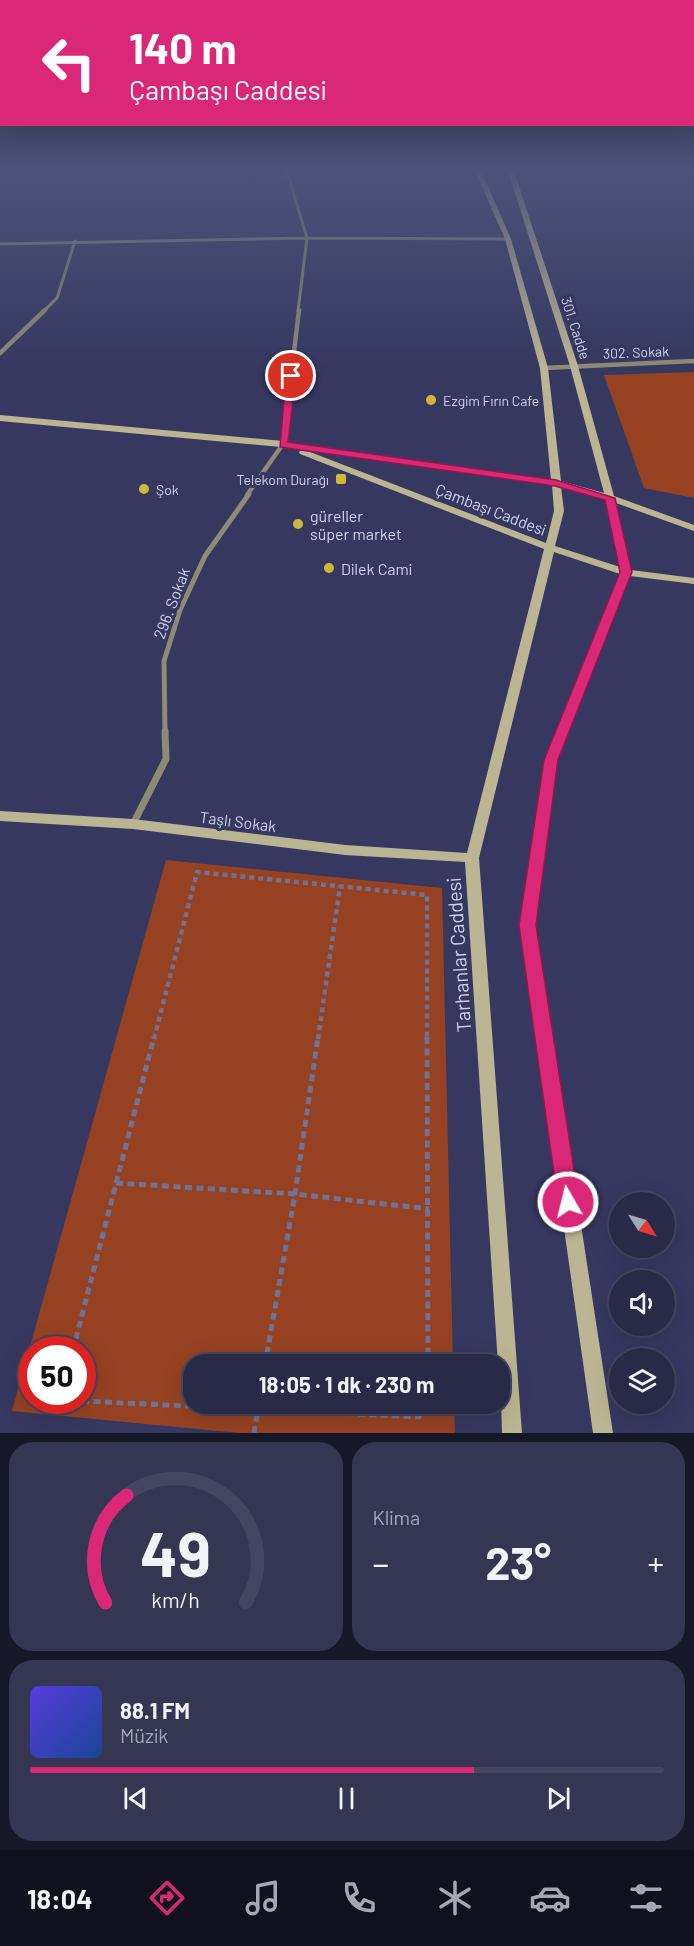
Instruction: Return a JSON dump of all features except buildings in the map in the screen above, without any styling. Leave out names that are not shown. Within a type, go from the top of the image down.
[{"type":"main road","points":[[506,235],[544,368],[556,483]]},
{"type":"main road","name":"301. Cadde","points":[[532,235],[574,366],[610,498]]},
{"type":"main road","name":"Çambaşı Caddesi","points":[[1,419],[283,444],[556,483],[610,498],[694,528]]},
{"type":"main road","name":"Çambaşı Caddesi","points":[[283,444],[550,548],[626,572],[694,581]]},
{"type":"main road","name":"Tarhanlar Caddesi","points":[[512,1433],[472,858],[559,511],[556,483]]},
{"type":"main road","points":[[603,1433],[528,925],[551,760],[626,572],[610,498]]},
{"type":"main road","name":"Taşlı Sokak","points":[[0,816],[133,824],[345,850],[472,858]]},
{"type":"street","points":[[283,444],[306,235]]},
{"type":"street","points":[[0,244],[307,238],[508,239]]},
{"type":"street","points":[[0,353],[57,298],[75,241]]},
{"type":"street","name":"302. Sokak","points":[[544,368],[694,361]]},
{"type":"street","name":"296. Sokak","points":[[133,824],[166,759],[164,661],[180,610],[205,556],[283,444]]},
{"type":"path","points":[[268,1354],[295,1194],[345,850]]},
{"type":"path","points":[[77,1336],[197,872],[428,896],[428,1354]]},
{"type":"path","points":[[116,1183],[295,1194],[429,1209]]},
{"type":"path","points":[[96,1401],[183,1404]]},
{"type":"path","points":[[254,1433],[257,1414]]},
{"type":"path","points":[[371,1414],[419,1417],[420,1414]]},
{"type":"shaded area","points":[[694,372],[694,498],[644,488],[604,375]]},
{"type":"shaded area","points":[[166,860],[442,888],[453,1354],[183,1354],[183,1414],[454,1414],[455,1433],[239,1433],[43,1414],[96,1414],[96,1336],[33,1336]]},
{"type":"shaded area","points":[[18,1390],[18,1412],[12,1411]]},
{"type":"place","name":"Ezgim Fırın Cafe","points":[[431,400]]},
{"type":"place","name":"Telekom Durağı","points":[[341,479]]},
{"type":"place","name":"Şok","points":[[144,489]]},
{"type":"place","name":"güreller süper market","points":[[298,524]]},
{"type":"place","name":"Dilek Cami","points":[[329,568]]},
{"type":"route","points":[[291,376],[283,444],[556,483],[610,498],[626,572],[551,760],[528,925],[568,1202]]}]
